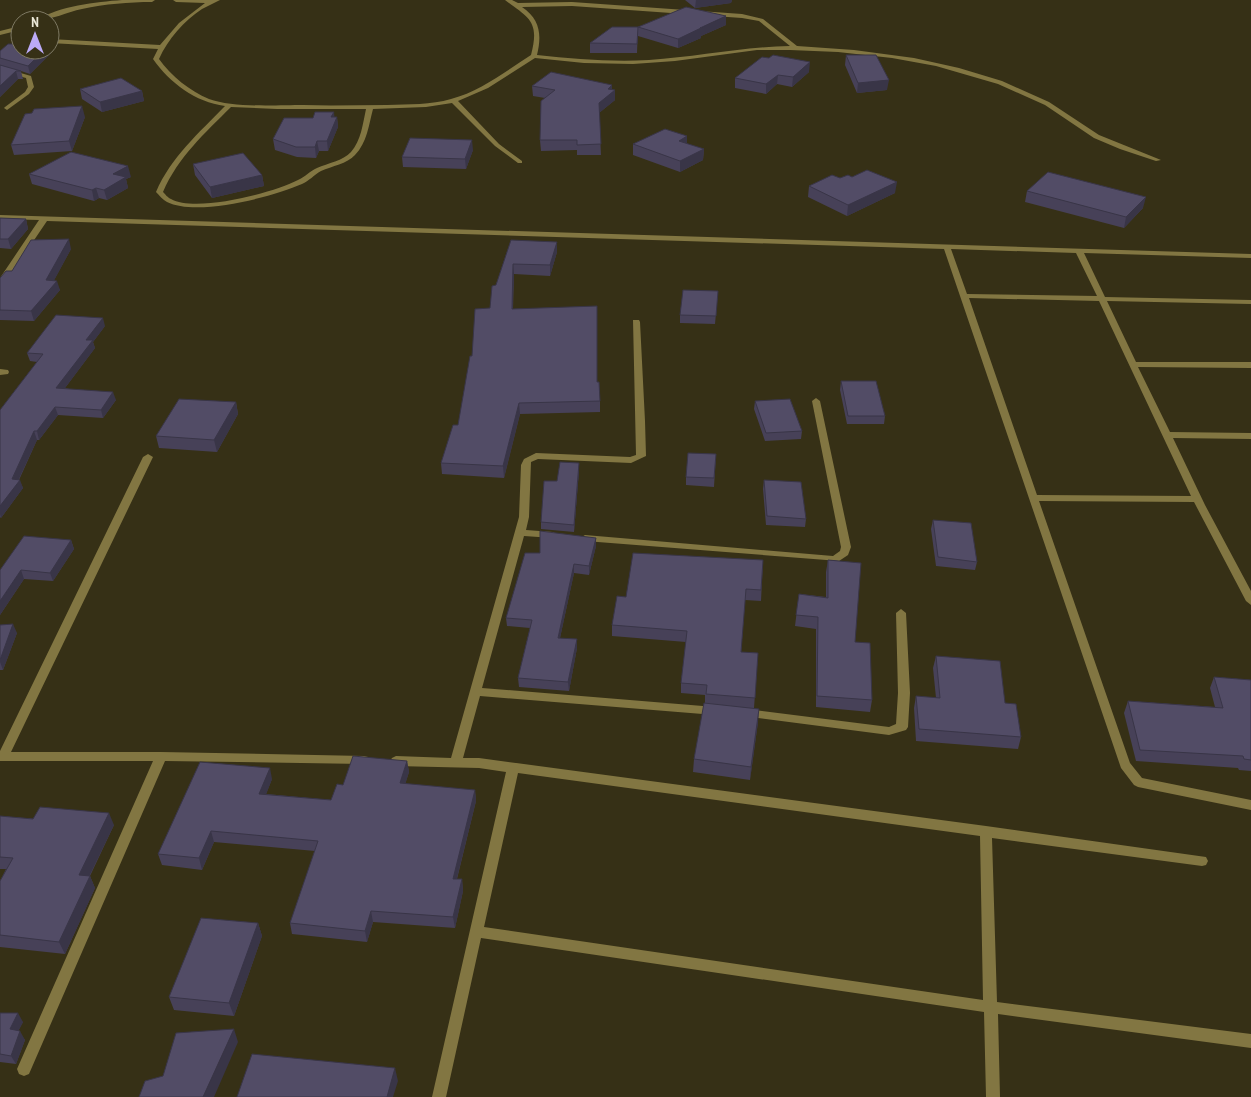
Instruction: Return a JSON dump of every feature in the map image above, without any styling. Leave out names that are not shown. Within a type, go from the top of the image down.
[{"type":"street","points":[[60,12],[96,3],[152,0]]},
{"type":"street","points":[[176,0],[210,2],[217,0]]},
{"type":"street","points":[[508,0],[528,13],[538,32],[539,38],[534,56]]},
{"type":"street","points":[[210,2],[182,24],[161,47],[156,59],[184,87],[200,97],[230,104],[323,108],[412,106],[454,101],[475,93],[534,56],[586,61],[642,62],[742,50],[796,48],[871,53],[919,61],[983,76],[1044,101],[1096,136],[1128,150],[1158,160]]},
{"type":"street","points":[[518,5],[572,4],[742,16],[761,20],[796,48]]},
{"type":"street","points":[[60,42],[161,47]]},
{"type":"street","points":[[0,69],[29,77],[31,87],[27,93],[7,108]]},
{"type":"street","points":[[454,101],[497,145],[520,162]]},
{"type":"street","points":[[230,104],[197,138],[164,178],[159,192],[162,198],[167,201],[186,204],[226,204],[263,195],[302,181],[316,170],[351,157],[360,141],[370,107]]},
{"type":"street","points":[[0,217],[1251,256]]},
{"type":"street","points":[[0,284],[44,218]]},
{"type":"street","points":[[947,248],[1125,766],[1138,782],[1251,805]]},
{"type":"street","points":[[1079,251],[1166,435],[1251,601]]},
{"type":"street","points":[[964,296],[1251,302]]},
{"type":"street","points":[[456,762],[524,517],[526,465],[531,458],[536,456],[631,460],[641,456],[636,322]]},
{"type":"street","points":[[1133,364],[1251,365]]},
{"type":"street","points":[[520,533],[835,559],[844,553],[846,547],[816,401]]},
{"type":"street","points":[[1166,435],[1251,436]]},
{"type":"street","points":[[148,457],[2,757],[161,756],[456,762],[513,768],[1202,861]]},
{"type":"street","points":[[1033,498],[1197,498]]},
{"type":"street","points":[[476,692],[787,717],[889,731],[902,727],[904,693],[901,613]]},
{"type":"street","points":[[24,1069],[161,756]]},
{"type":"street","points":[[439,1097],[513,768]]},
{"type":"street","points":[[986,831],[993,1097]]},
{"type":"street","points":[[477,932],[991,1007],[1251,1041]]},
{"type":"building","points":[[686,7],[726,16],[678,39],[638,27]]},
{"type":"building","points":[[612,27],[638,27],[637,44],[590,43]]},
{"type":"building","points":[[10,44],[10,60],[34,60],[28,66],[0,58],[0,51]]},
{"type":"building","points":[[773,55],[810,62],[793,77],[778,75],[766,84],[735,78],[762,57],[769,58]]},
{"type":"building","points":[[846,55],[876,55],[889,80],[858,83]]},
{"type":"building","points":[[0,65],[21,71],[16,71],[0,86]]},
{"type":"building","points":[[551,72],[612,85],[608,89],[615,90],[599,103],[601,144],[577,145],[577,140],[540,140],[541,101],[555,90],[532,86]]},
{"type":"building","points":[[121,78],[142,91],[100,102],[80,89]]},
{"type":"building","points":[[82,106],[69,141],[11,145],[25,114],[32,113],[34,109]]},
{"type":"building","points":[[315,112],[334,112],[331,117],[337,117],[327,141],[317,141],[315,147],[296,147],[273,139],[284,118],[313,118]]},
{"type":"building","points":[[665,129],[687,136],[679,141],[704,149],[680,161],[633,144]]},
{"type":"building","points":[[410,138],[472,140],[465,159],[402,157]]},
{"type":"building","points":[[71,152],[128,166],[113,174],[126,177],[104,190],[96,188],[92,190],[29,174]]},
{"type":"building","points":[[243,153],[262,175],[210,187],[193,164]]},
{"type":"building","points":[[867,170],[897,182],[848,205],[809,186],[832,175],[840,178],[848,175],[852,177]]},
{"type":"building","points":[[1048,172],[1146,197],[1126,217],[1027,191]]},
{"type":"building","points":[[0,218],[26,219],[8,239],[0,239]]},
{"type":"building","points":[[69,239],[46,280],[57,281],[31,311],[0,310],[0,278],[6,271],[12,271],[31,240]]},
{"type":"building","points":[[511,240],[557,242],[550,265],[513,264],[512,309],[597,306],[597,382],[599,382],[600,401],[519,403],[503,466],[441,463],[453,425],[458,425],[470,356],[472,356],[475,309],[490,308],[492,286],[496,285]]},
{"type":"building","points":[[683,290],[718,291],[716,316],[680,315]]},
{"type":"building","points":[[56,315],[103,318],[86,340],[93,340],[56,388],[113,392],[101,410],[55,407],[37,431],[34,431],[12,479],[20,480],[0,506],[0,410],[43,354],[27,353]]},
{"type":"building","points":[[841,381],[876,381],[885,416],[848,416]]},
{"type":"building","points":[[179,399],[236,402],[214,440],[156,436]]},
{"type":"building","points":[[790,399],[802,431],[766,433],[755,401]]},
{"type":"building","points":[[688,453],[716,454],[714,478],[686,477]]},
{"type":"building","points":[[560,462],[579,463],[574,525],[541,522],[544,481],[557,481]]},
{"type":"building","points":[[764,480],[801,482],[806,519],[767,516]]},
{"type":"building","points":[[933,520],[971,523],[977,562],[938,557]]},
{"type":"building","points":[[540,531],[596,538],[589,566],[574,564],[558,638],[577,639],[568,682],[518,678],[532,620],[506,618],[525,553],[540,553]]},
{"type":"building","points":[[24,536],[71,540],[50,573],[21,570],[0,601],[0,570]]},
{"type":"building","points":[[633,553],[763,560],[761,590],[746,589],[741,652],[758,653],[755,698],[706,694],[707,685],[681,683],[687,631],[612,625],[617,596],[626,597]]},
{"type":"building","points":[[828,560],[861,563],[855,642],[870,643],[872,700],[817,696],[818,617],[796,615],[799,594],[828,598]]},
{"type":"building","points":[[13,624],[0,660],[0,625]]},
{"type":"building","points":[[936,656],[1000,661],[1005,703],[1016,704],[1021,737],[919,729],[916,696],[940,698]]},
{"type":"building","points":[[1214,677],[1251,680],[1251,760],[1244,759],[1243,756],[1140,750],[1128,701],[1223,708]]},
{"type":"building","points":[[704,703],[759,709],[751,767],[694,759]]},
{"type":"building","points":[[353,756],[407,761],[400,783],[475,790],[453,879],[462,879],[453,917],[371,911],[365,931],[290,923],[318,841],[211,831],[199,858],[158,854],[200,762],[270,768],[259,794],[331,800],[337,784],[343,785]]},
{"type":"building","points":[[40,807],[109,813],[79,875],[90,876],[59,942],[0,935],[0,881],[13,858],[0,857],[0,816],[33,819]]},
{"type":"building","points":[[201,918],[258,923],[229,1003],[169,997]]},
{"type":"building","points":[[0,1013],[18,1013],[10,1029],[20,1031],[11,1056],[0,1054]]},
{"type":"building","points":[[234,1029],[203,1097],[139,1097],[145,1081],[163,1076],[176,1033]]},
{"type":"building","points":[[252,1054],[395,1068],[387,1097],[237,1097]]}]
